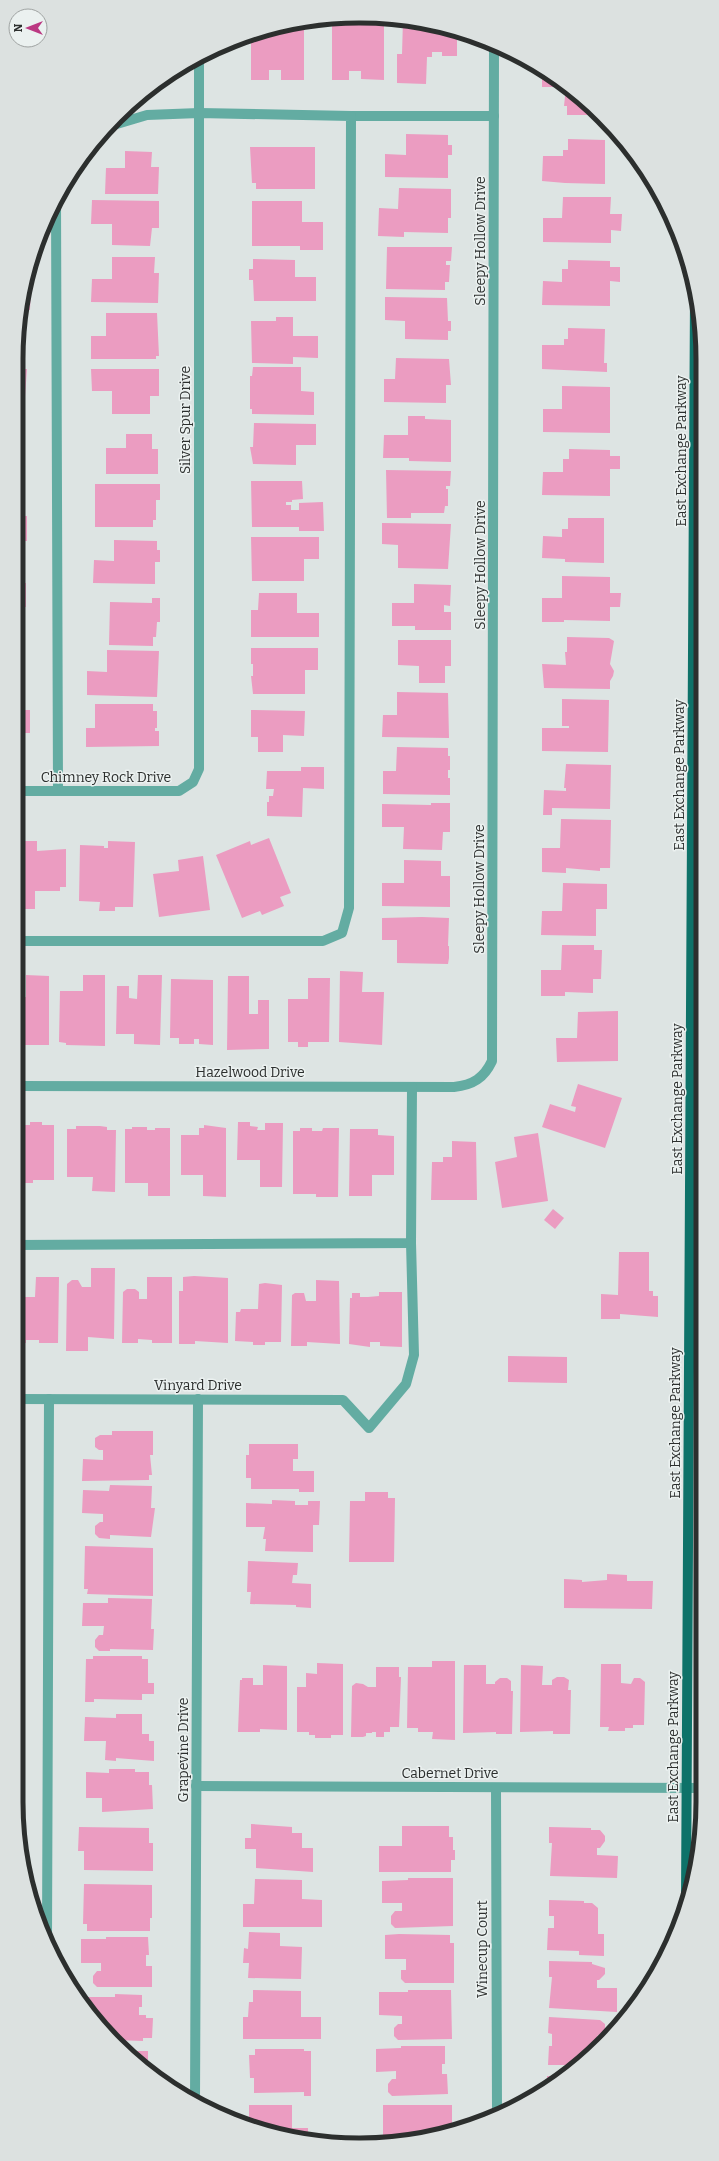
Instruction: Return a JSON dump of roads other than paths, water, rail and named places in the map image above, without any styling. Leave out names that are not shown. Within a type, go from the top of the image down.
[{"type":"main road","name":"East Exchange Parkway","points":[[695,343],[696,468]]},
{"type":"main road","name":"East Exchange Parkway","points":[[686,1884],[696,731]]},
{"type":"street","name":"Sleepy Hollow Drive","points":[[481,1077],[486,1072],[492,1060],[493,1048],[494,52]]},
{"type":"street","name":"Silver Spur Drive","points":[[193,782],[199,769],[199,64]]},
{"type":"street","points":[[122,122],[148,114],[199,113],[350,116],[494,116]]},
{"type":"street","points":[[23,941],[323,941],[342,933],[349,908],[350,116]]},
{"type":"street","points":[[56,215],[58,791]]},
{"type":"street","name":"Chimney Rock Drive","points":[[23,791],[172,791],[183,789],[193,782]]},
{"type":"street","name":"Hazelwood Drive","points":[[23,1086],[466,1086],[481,1077]]},
{"type":"street","points":[[23,1246],[411,1243],[412,1087]]},
{"type":"street","points":[[691,1183],[696,1183]]},
{"type":"street","name":"Vinyard Drive","points":[[23,1399],[343,1400],[369,1428],[406,1384],[414,1355],[411,1243]]},
{"type":"street","points":[[47,1925],[49,1399]]},
{"type":"street","name":"Grapevine Drive","points":[[195,2095],[198,1399]]},
{"type":"street","name":"Cabernet Drive","points":[[196,1786],[696,1788]]},
{"type":"street","name":"Winecup Court","points":[[496,1788],[497,2108]]}]
